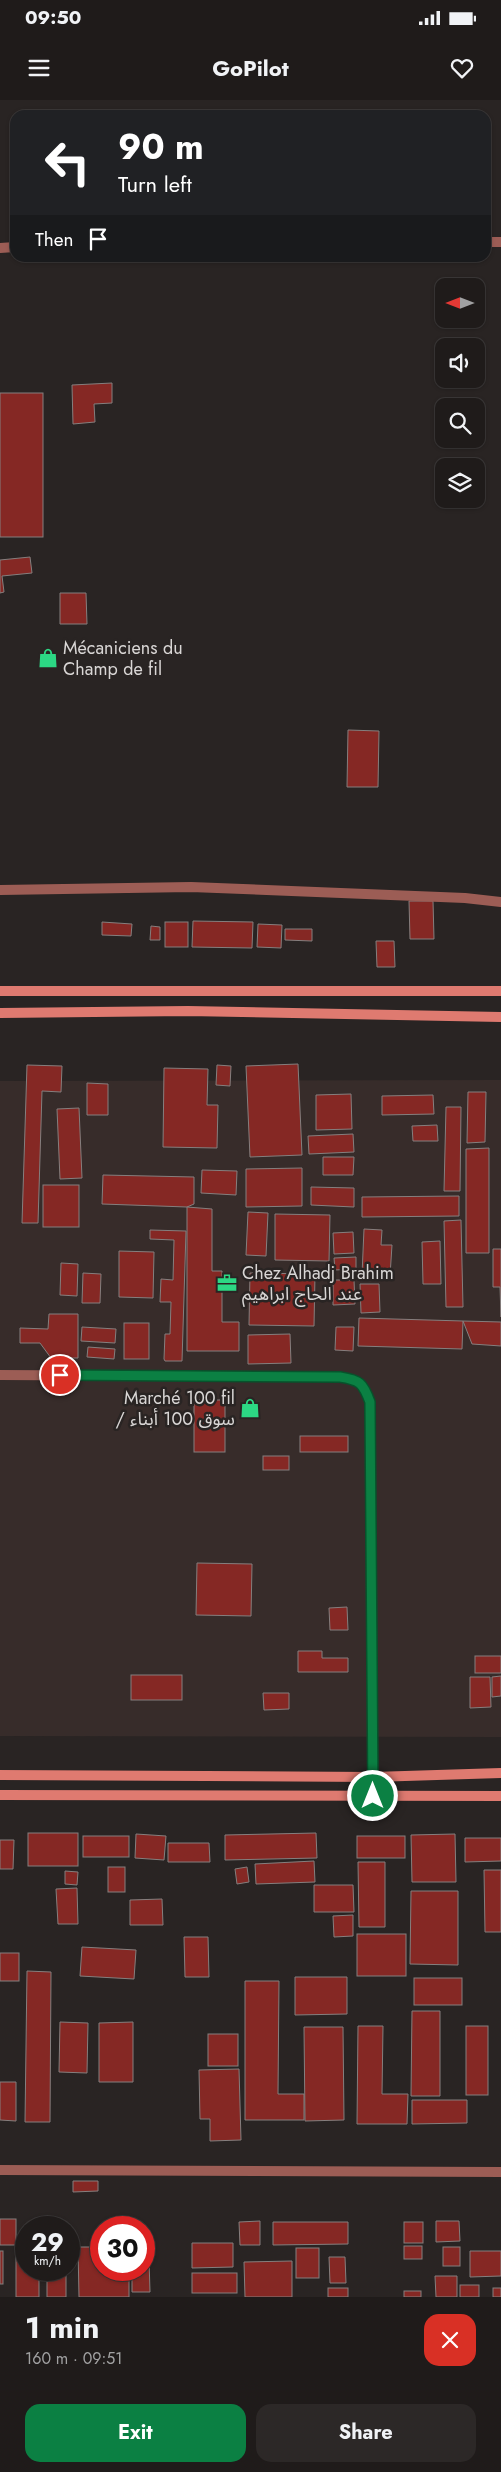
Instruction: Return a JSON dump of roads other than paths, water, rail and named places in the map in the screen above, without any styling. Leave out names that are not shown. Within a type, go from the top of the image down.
[{"type":"main road","points":[[0,991],[501,991]]},
{"type":"main road","points":[[0,1013],[188,1011],[501,1017]]},
{"type":"main road","points":[[0,1775],[373,1777],[501,1773]]},
{"type":"main road","points":[[0,1795],[501,1796]]},
{"type":"street","points":[[0,890],[191,887],[465,898],[501,902]]},
{"type":"street","points":[[0,1375],[340,1377],[354,1379],[365,1386],[370,1402],[373,1796]]},
{"type":"street","points":[[0,2170],[501,2172]]},
{"type":"place","name":"Mécaniciens du Champ de fil","points":[[48,658]]},
{"type":"place","name":"Chez Alhadj Brahim عند الحاج ابراهيم","points":[[227,1283]]},
{"type":"place","name":"Marché 100 fil / سوق 100 أبناء","points":[[250,1408]]}]
